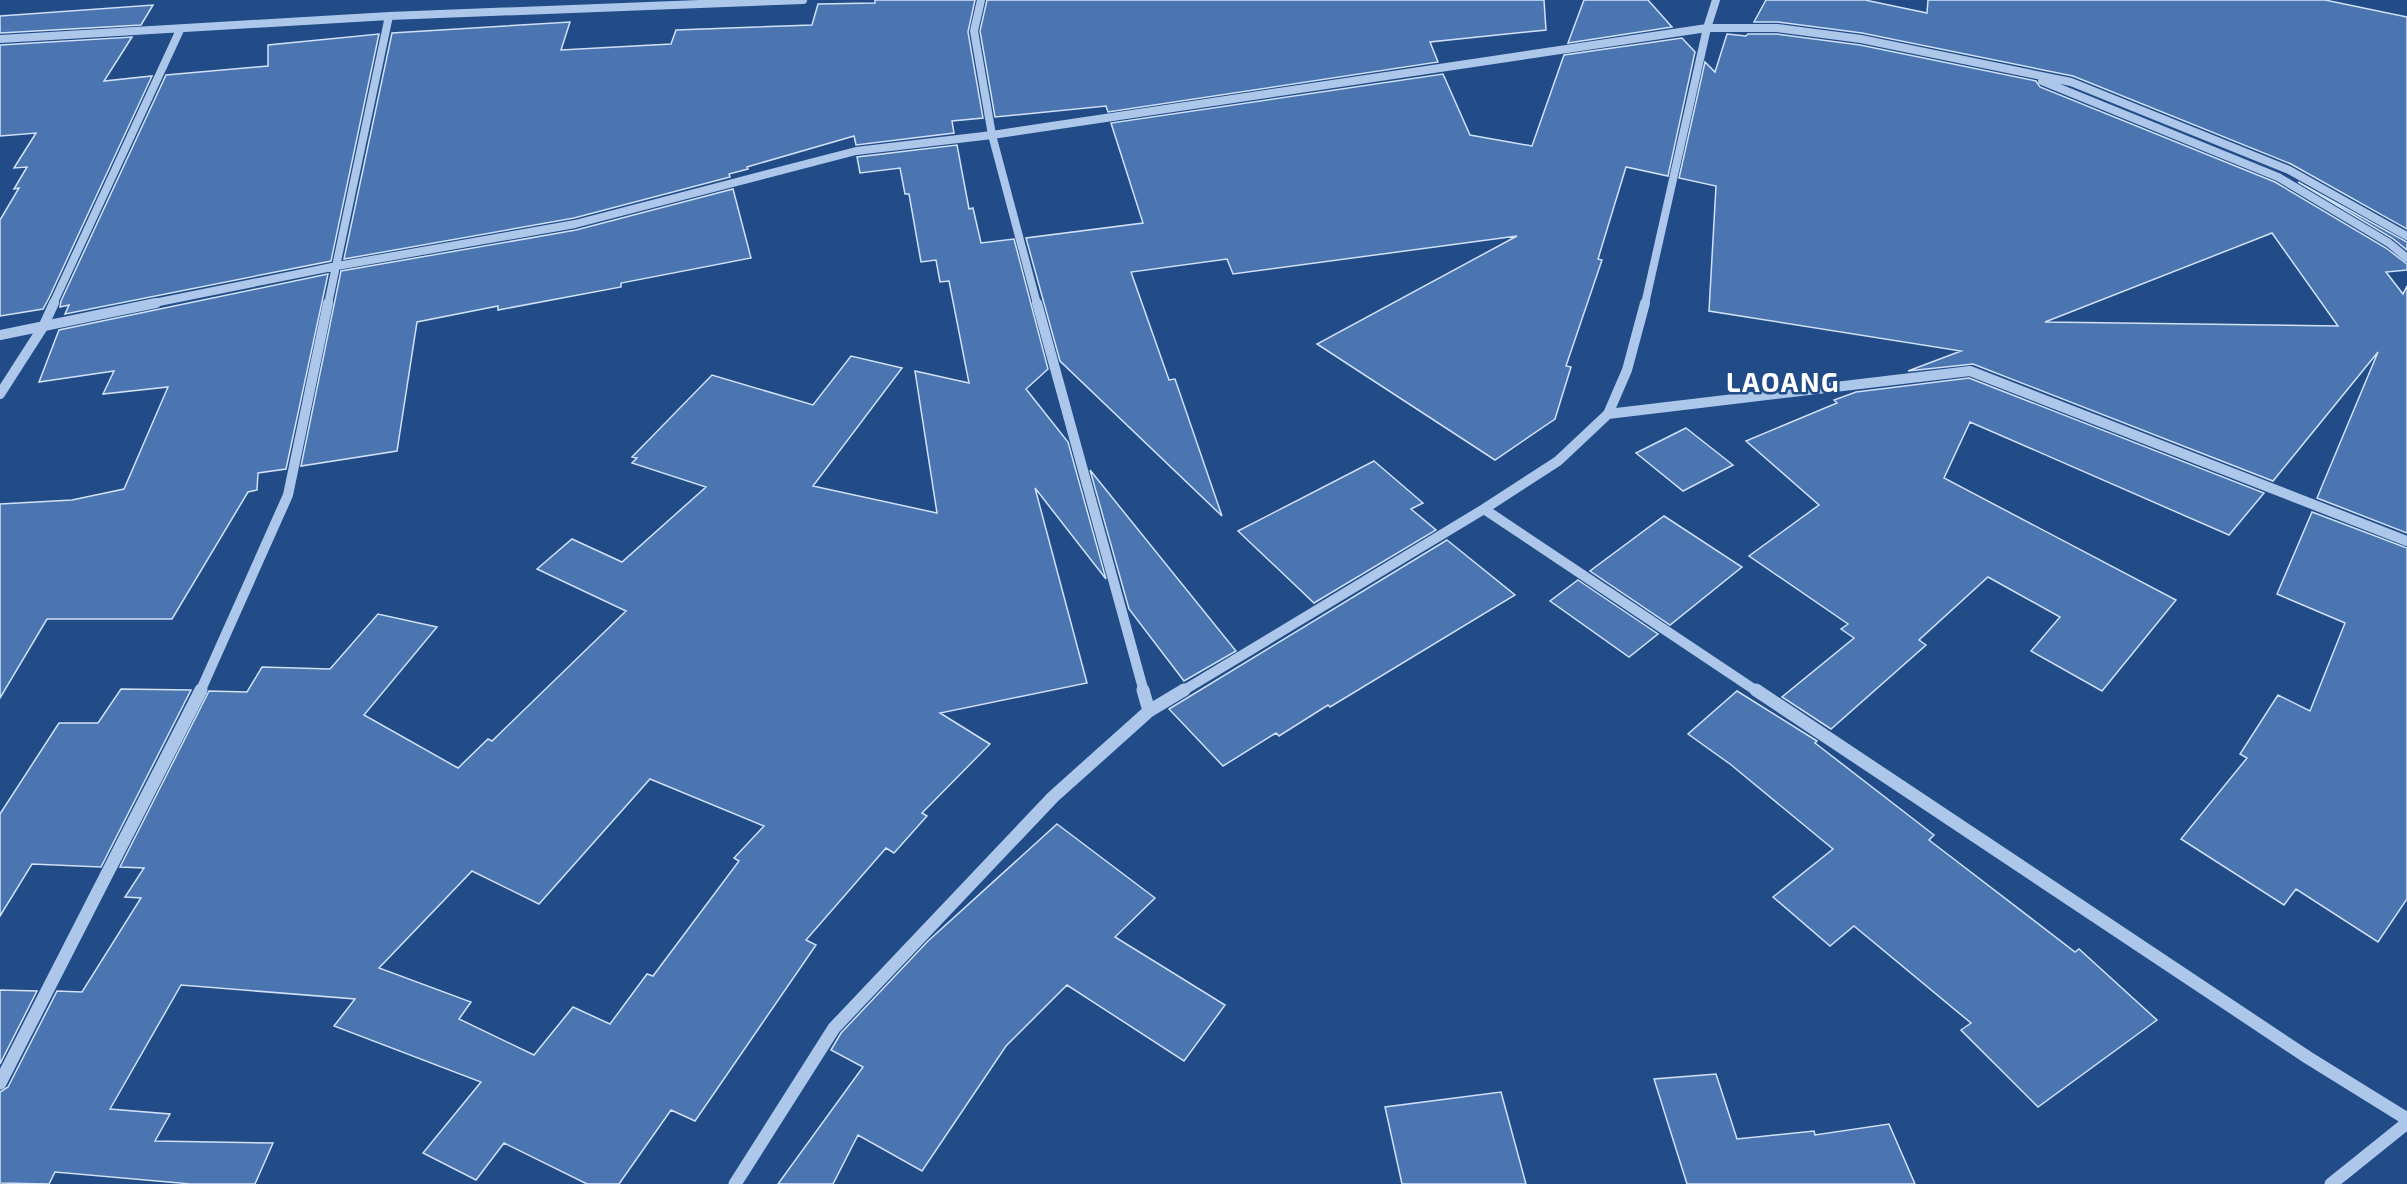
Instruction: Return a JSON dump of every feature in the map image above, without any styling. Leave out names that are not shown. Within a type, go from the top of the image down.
[{"type":"street","points":[[0,39],[389,16],[802,0]]},
{"type":"street","points":[[981,0],[974,31],[992,135],[1149,711]]},
{"type":"street","points":[[735,1184],[834,1028],[1053,797],[1149,711],[1484,509],[1558,461],[1608,414],[1627,370],[1641,322],[1712,2]]},
{"type":"street","points":[[0,1083],[209,674],[288,495],[389,16]]},
{"type":"street","points":[[0,335],[337,266],[575,224],[856,152],[992,135],[1707,28],[1777,28],[1861,39],[2031,76],[2071,82],[2289,170],[2407,236]]},
{"type":"street","points":[[0,394],[43,327],[180,30]]},
{"type":"street","points":[[2031,76],[2278,177],[2389,243],[2407,258]]},
{"type":"street","points":[[1608,414],[1970,371],[2407,541]]},
{"type":"street","points":[[1484,509],[2307,1058],[2407,1121],[2331,1184]]},
{"type":"building","points":[[875,0],[975,0],[968,32],[983,118],[952,121],[954,133],[856,145],[854,136],[747,167],[748,169],[729,174],[730,177],[574,218],[344,259],[392,33],[570,22],[561,50],[671,44],[676,30],[812,25],[818,4],[875,3]]},
{"type":"building","points":[[987,0],[1544,0],[1546,30],[1430,42],[1438,62],[1108,112],[1106,106],[995,117],[980,31]]},
{"type":"building","points":[[1584,0],[1648,0],[1672,27],[1568,43]]},
{"type":"building","points":[[1766,0],[1865,0],[1927,13],[1928,0],[2325,0],[2407,17],[2407,229],[2291,164],[2073,76],[1862,33],[1778,22],[1754,22]]},
{"type":"building","points":[[153,5],[141,25],[0,33],[0,16]]},
{"type":"building","points":[[379,34],[331,261],[65,314],[69,305],[60,307],[61,301],[166,75],[268,66],[268,45]]},
{"type":"building","points":[[1727,34],[1746,36],[1748,34],[1777,34],[1860,45],[2036,81],[2040,87],[2275,182],[2386,248],[2407,264],[2407,270],[2386,272],[2403,294],[2407,286],[2407,533],[2317,498],[2378,352],[2273,481],[1973,364],[1908,371],[1961,351],[1709,311],[1716,186],[1679,178],[1705,62],[1715,72]],"holes":[[[2272,233],[2338,326],[2045,322]]]},
{"type":"building","points":[[132,37],[104,81],[152,76],[49,298],[43,309],[0,316],[0,220],[19,188],[14,189],[27,167],[14,168],[36,133],[0,136],[0,45]]},
{"type":"building","points":[[1682,38],[1695,52],[1668,176],[1626,167],[1598,259],[1602,260],[1566,366],[1571,367],[1555,419],[1495,460],[1317,344],[1517,236],[1233,274],[1227,259],[1131,272],[1169,380],[1175,379],[1222,516],[1060,361],[1026,238],[1143,223],[1111,123],[1443,74],[1470,135],[1532,146],[1564,55]]},
{"type":"building","points":[[957,145],[969,209],[973,208],[981,243],[1014,239],[1048,369],[1026,389],[1068,442],[1106,579],[1035,488],[1087,683],[940,713],[990,744],[922,813],[927,816],[894,853],[886,848],[806,940],[816,945],[695,1121],[671,1110],[619,1184],[587,1184],[504,1143],[476,1180],[423,1153],[481,1082],[334,1026],[355,999],[181,985],[110,1109],[170,1114],[155,1141],[273,1143],[255,1184],[191,1184],[55,1172],[49,1184],[0,1183],[0,1092],[8,1087],[57,991],[82,992],[141,898],[125,897],[144,868],[120,867],[209,691],[247,692],[262,667],[330,669],[378,614],[437,627],[364,715],[458,768],[488,739],[492,741],[626,611],[537,569],[572,539],[622,562],[706,487],[632,463],[637,458],[632,457],[712,375],[813,405],[851,356],[902,368],[813,486],[937,513],[915,371],[969,383],[949,281],[940,282],[936,260],[921,262],[909,194],[905,194],[900,168],[860,173],[857,157]],"holes":[[[650,779],[764,826],[734,858],[739,861],[653,976],[647,974],[610,1024],[573,1007],[534,1055],[459,1019],[471,1002],[379,968],[472,871],[539,904]]]},
{"type":"building","points":[[2298,182],[2407,242],[2407,250],[2392,238]]},
{"type":"building","points":[[733,189],[751,258],[621,283],[621,287],[498,310],[498,306],[417,322],[397,451],[301,466],[341,271],[576,230]]},
{"type":"building","points":[[328,274],[286,469],[258,473],[257,490],[248,492],[172,619],[47,619],[0,698],[0,504],[72,500],[124,489],[168,387],[103,394],[114,371],[39,382],[59,330]]},
{"type":"building","points":[[1969,378],[2264,493],[2229,535],[1970,422],[1944,478],[2176,600],[2102,691],[2031,651],[2060,617],[1988,577],[1919,640],[1926,645],[1831,729],[1782,697],[1854,638],[1841,629],[1848,624],[1749,556],[1819,505],[1746,441],[1837,403],[1834,400],[1856,392]]},
{"type":"building","points":[[1686,428],[1733,465],[1683,491],[1636,453]]},
{"type":"building","points":[[1374,461],[1423,503],[1411,509],[1436,530],[1314,603],[1238,531]]},
{"type":"building","points":[[1090,470],[1236,651],[1184,681],[1129,609]]},
{"type":"building","points":[[2312,512],[2407,548],[2407,899],[2378,942],[2296,889],[2284,905],[2181,839],[2247,758],[2240,754],[2278,695],[2310,711],[2345,623],[2277,594]]},
{"type":"building","points":[[1664,516],[1742,567],[1670,625],[1590,571]]},
{"type":"building","points":[[1447,540],[1515,595],[1330,707],[1328,705],[1279,736],[1276,733],[1223,766],[1169,709]]},
{"type":"building","points":[[1578,580],[1658,634],[1629,657],[1550,601]]},
{"type":"building","points":[[121,689],[191,690],[101,867],[32,864],[0,916],[0,814],[59,723],[98,723]]},
{"type":"building","points":[[1737,691],[1817,741],[1815,743],[1934,835],[1929,840],[2075,952],[2079,949],[2157,1020],[2038,1107],[1961,1030],[1971,1023],[1854,926],[1830,946],[1773,897],[1833,849],[1730,764],[1688,734]]},
{"type":"building","points":[[1057,824],[1155,898],[1115,937],[1225,1005],[1184,1061],[1067,985],[1006,1046],[922,1171],[858,1135],[833,1184],[778,1184],[863,1067],[831,1050],[841,1033],[928,941]]},
{"type":"building","points":[[0,990],[37,991],[0,1064]]},
{"type":"building","points":[[1716,1074],[1737,1139],[1814,1131],[1815,1135],[1889,1124],[1915,1184],[1687,1184],[1654,1079]]},
{"type":"building","points":[[1501,1092],[1526,1184],[1402,1184],[1385,1107]]},
{"type":"district","name":"LAOANG","points":[[1783,383]]}]
